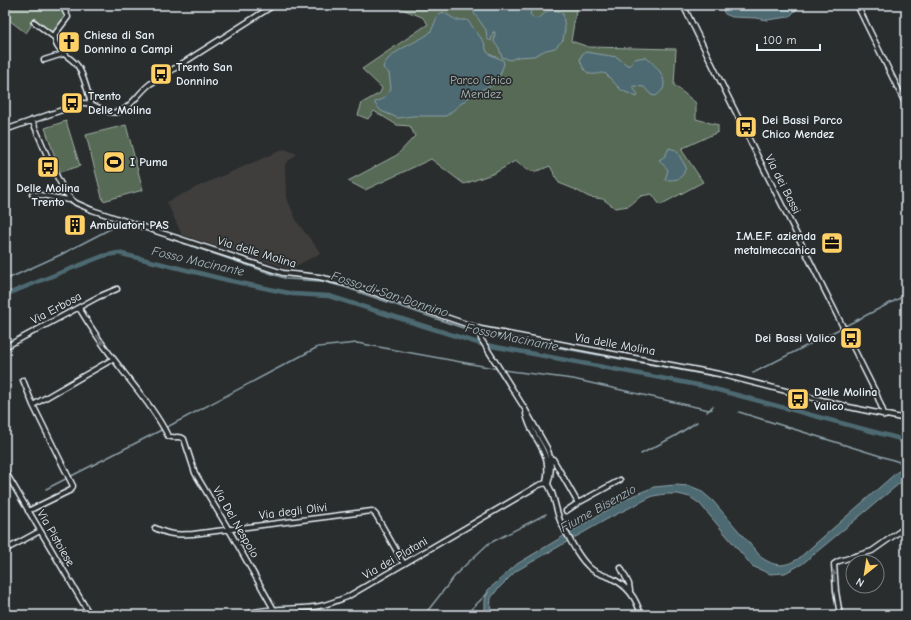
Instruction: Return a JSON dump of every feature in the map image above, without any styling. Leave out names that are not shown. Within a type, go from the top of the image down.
[{"type":"street","points":[[62,5],[68,17],[55,34],[55,38],[58,47],[63,54],[79,67],[91,104]]},
{"type":"street","points":[[5,130],[82,103],[91,104],[111,112],[119,112],[124,110],[144,88],[274,5]]},
{"type":"street","name":"Via dei Bassi","points":[[683,5],[876,393],[885,416]]},
{"type":"street","points":[[857,5],[906,105]]},
{"type":"street","points":[[34,22],[55,38]]},
{"type":"street","points":[[44,60],[63,54]]},
{"type":"street","name":"Via delle Molina","points":[[32,120],[51,165],[65,192],[72,200]]},
{"type":"street","name":"Via delle Molina","points":[[32,194],[42,194],[60,199],[72,200],[92,210],[283,273],[319,277],[349,284],[481,330],[719,374],[885,416],[906,419]]},
{"type":"street","name":"Via Erbosa","points":[[5,347],[98,297],[117,289]]},
{"type":"street","points":[[33,405],[113,359],[78,308]]},
{"type":"street","points":[[481,330],[480,336],[483,342],[525,409],[528,423],[544,450],[548,460],[547,483],[552,491],[558,516],[562,525],[583,561],[589,567],[596,572],[622,584],[630,591]]},
{"type":"street","name":"Via Del Nespolo","points":[[113,359],[148,402],[168,435],[170,437],[181,437],[186,443],[194,471],[277,615]]},
{"type":"street","points":[[23,380],[33,405],[73,485],[71,490],[28,511]]},
{"type":"street","points":[[548,460],[553,459],[578,503]]},
{"type":"street","name":"Via Pistoiese","points":[[5,471],[90,615]]},
{"type":"street","points":[[566,511],[620,480]]},
{"type":"street","name":"Via dei Platani","points":[[242,615],[274,608],[312,608],[349,596],[539,485],[547,483]]},
{"type":"street","name":"Via degli Olivi","points":[[155,528],[166,533],[177,535],[373,511],[404,564]]},
{"type":"street","points":[[840,615],[835,587],[834,564],[839,560],[872,550],[906,527]]},
{"type":"street","points":[[5,550],[40,531]]},
{"type":"street","points":[[621,568],[641,615]]},
{"type":"shaded area","points":[[284,149],[297,154],[285,164],[286,196],[297,222],[321,253],[290,269],[182,235],[167,202],[199,186]]},
{"type":"green space","points":[[6,5],[59,5],[65,17],[54,34],[34,18],[30,22],[31,26],[26,33],[5,17]]},
{"type":"green space","name":"Parco Chico Mendez","points":[[392,5],[577,5],[571,41],[589,47],[676,49],[674,85],[696,103],[696,119],[718,125],[718,132],[681,149],[703,182],[660,205],[652,194],[641,196],[629,206],[615,208],[603,199],[589,197],[559,183],[550,166],[531,171],[515,161],[495,173],[464,184],[431,159],[365,190],[348,181],[397,155],[415,136],[410,126],[397,125],[374,111],[368,119],[358,115],[362,103],[380,93],[382,88],[362,69],[428,24],[422,17]]},
{"type":"green space","points":[[66,121],[80,166],[60,172],[45,128]]},
{"type":"green space","points":[[126,125],[143,190],[103,201],[86,135]]},
{"type":"water","points":[[478,5],[533,5],[530,14],[536,18],[550,10],[557,11],[563,14],[565,29],[563,40],[555,48],[546,50],[534,56],[518,57],[510,60],[502,57],[499,48],[494,42],[495,32],[493,32],[491,41],[487,39],[486,30],[474,13],[474,10]]},
{"type":"water","points":[[724,5],[801,5],[789,17],[767,20],[732,17],[725,14],[722,9]]},
{"type":"water","points":[[443,12],[456,20],[467,20],[484,42],[487,52],[503,60],[504,64],[497,83],[473,94],[446,116],[413,116],[398,118],[381,111],[375,102],[383,99],[391,89],[389,73],[383,68],[385,63],[395,53],[430,33],[438,16]]},
{"type":"water","points":[[586,52],[617,57],[627,65],[631,65],[634,59],[645,57],[662,75],[664,80],[663,89],[656,96],[651,95],[644,87],[633,86],[638,94],[637,97],[621,90],[606,74],[590,74],[585,71],[580,60],[582,54]]},
{"type":"water","points":[[669,148],[676,150],[686,167],[681,177],[673,180],[665,180],[668,170],[659,160],[665,156]]},
{"type":"water","points":[[906,467],[906,478],[802,564],[785,573],[770,574],[752,566],[700,504],[690,497],[678,494],[665,494],[653,496],[609,518],[516,571],[491,598],[490,615],[485,615],[485,600],[488,590],[517,564],[627,498],[654,487],[675,485],[690,486],[700,490],[713,501],[762,558],[772,563],[784,565],[798,559],[897,472]]},
{"type":"waterway","name":"Fosso di San Donnino","points":[[5,280],[60,255],[114,227],[124,225],[144,230]]},
{"type":"waterway","name":"Fosso di San Donnino","points":[[168,238],[287,279],[321,281],[344,287],[469,330]]},
{"type":"waterway","name":"Fosso Macinante","points":[[65,271],[103,256],[118,253],[227,280],[293,294],[329,296],[481,344],[703,386],[897,438],[906,448]]},
{"type":"waterway","name":"Fosso Macinante","points":[[5,295],[62,272]]},
{"type":"waterway","points":[[753,373],[906,295]]},
{"type":"waterway","name":"Fosso di San Donnino","points":[[489,335],[713,376]]},
{"type":"waterway","points":[[46,489],[318,347],[357,343],[499,369]]},
{"type":"waterway","points":[[503,370],[573,379],[709,410],[712,409]]},
{"type":"waterway","points":[[707,412],[713,406]]},
{"type":"waterway","points":[[739,412],[906,464]]},
{"type":"waterway","points":[[641,454],[675,436],[697,422]]},
{"type":"waterway","points":[[422,615],[429,609],[458,572],[488,544],[546,514]]},
{"type":"waterway","points":[[465,615],[488,593]]},
{"type":"place","name":"Chiesa di San Donnino a Campi","points":[[69,42]]},
{"type":"place","name":"Trento San Donnino","points":[[161,74]]},
{"type":"place","name":"Trento Delle Molina","points":[[72,103]]},
{"type":"place","name":"Dei Bassi Parco Chico Mendez","points":[[746,127]]},
{"type":"place","name":"I Puma","points":[[114,162]]},
{"type":"place","name":"Delle Molina Trento","points":[[48,167]]},
{"type":"place","name":"Ambulatori PAS","points":[[75,225]]},
{"type":"place","name":"I.M.E.F. azienda metalmeccanica","points":[[832,243]]},
{"type":"place","name":"Dei Bassi Valico","points":[[851,338]]},
{"type":"place","name":"Delle Molina Valico","points":[[798,399]]},
{"type":"water label","name":"Fiume Bisenzio","points":[[598,508]]}]
